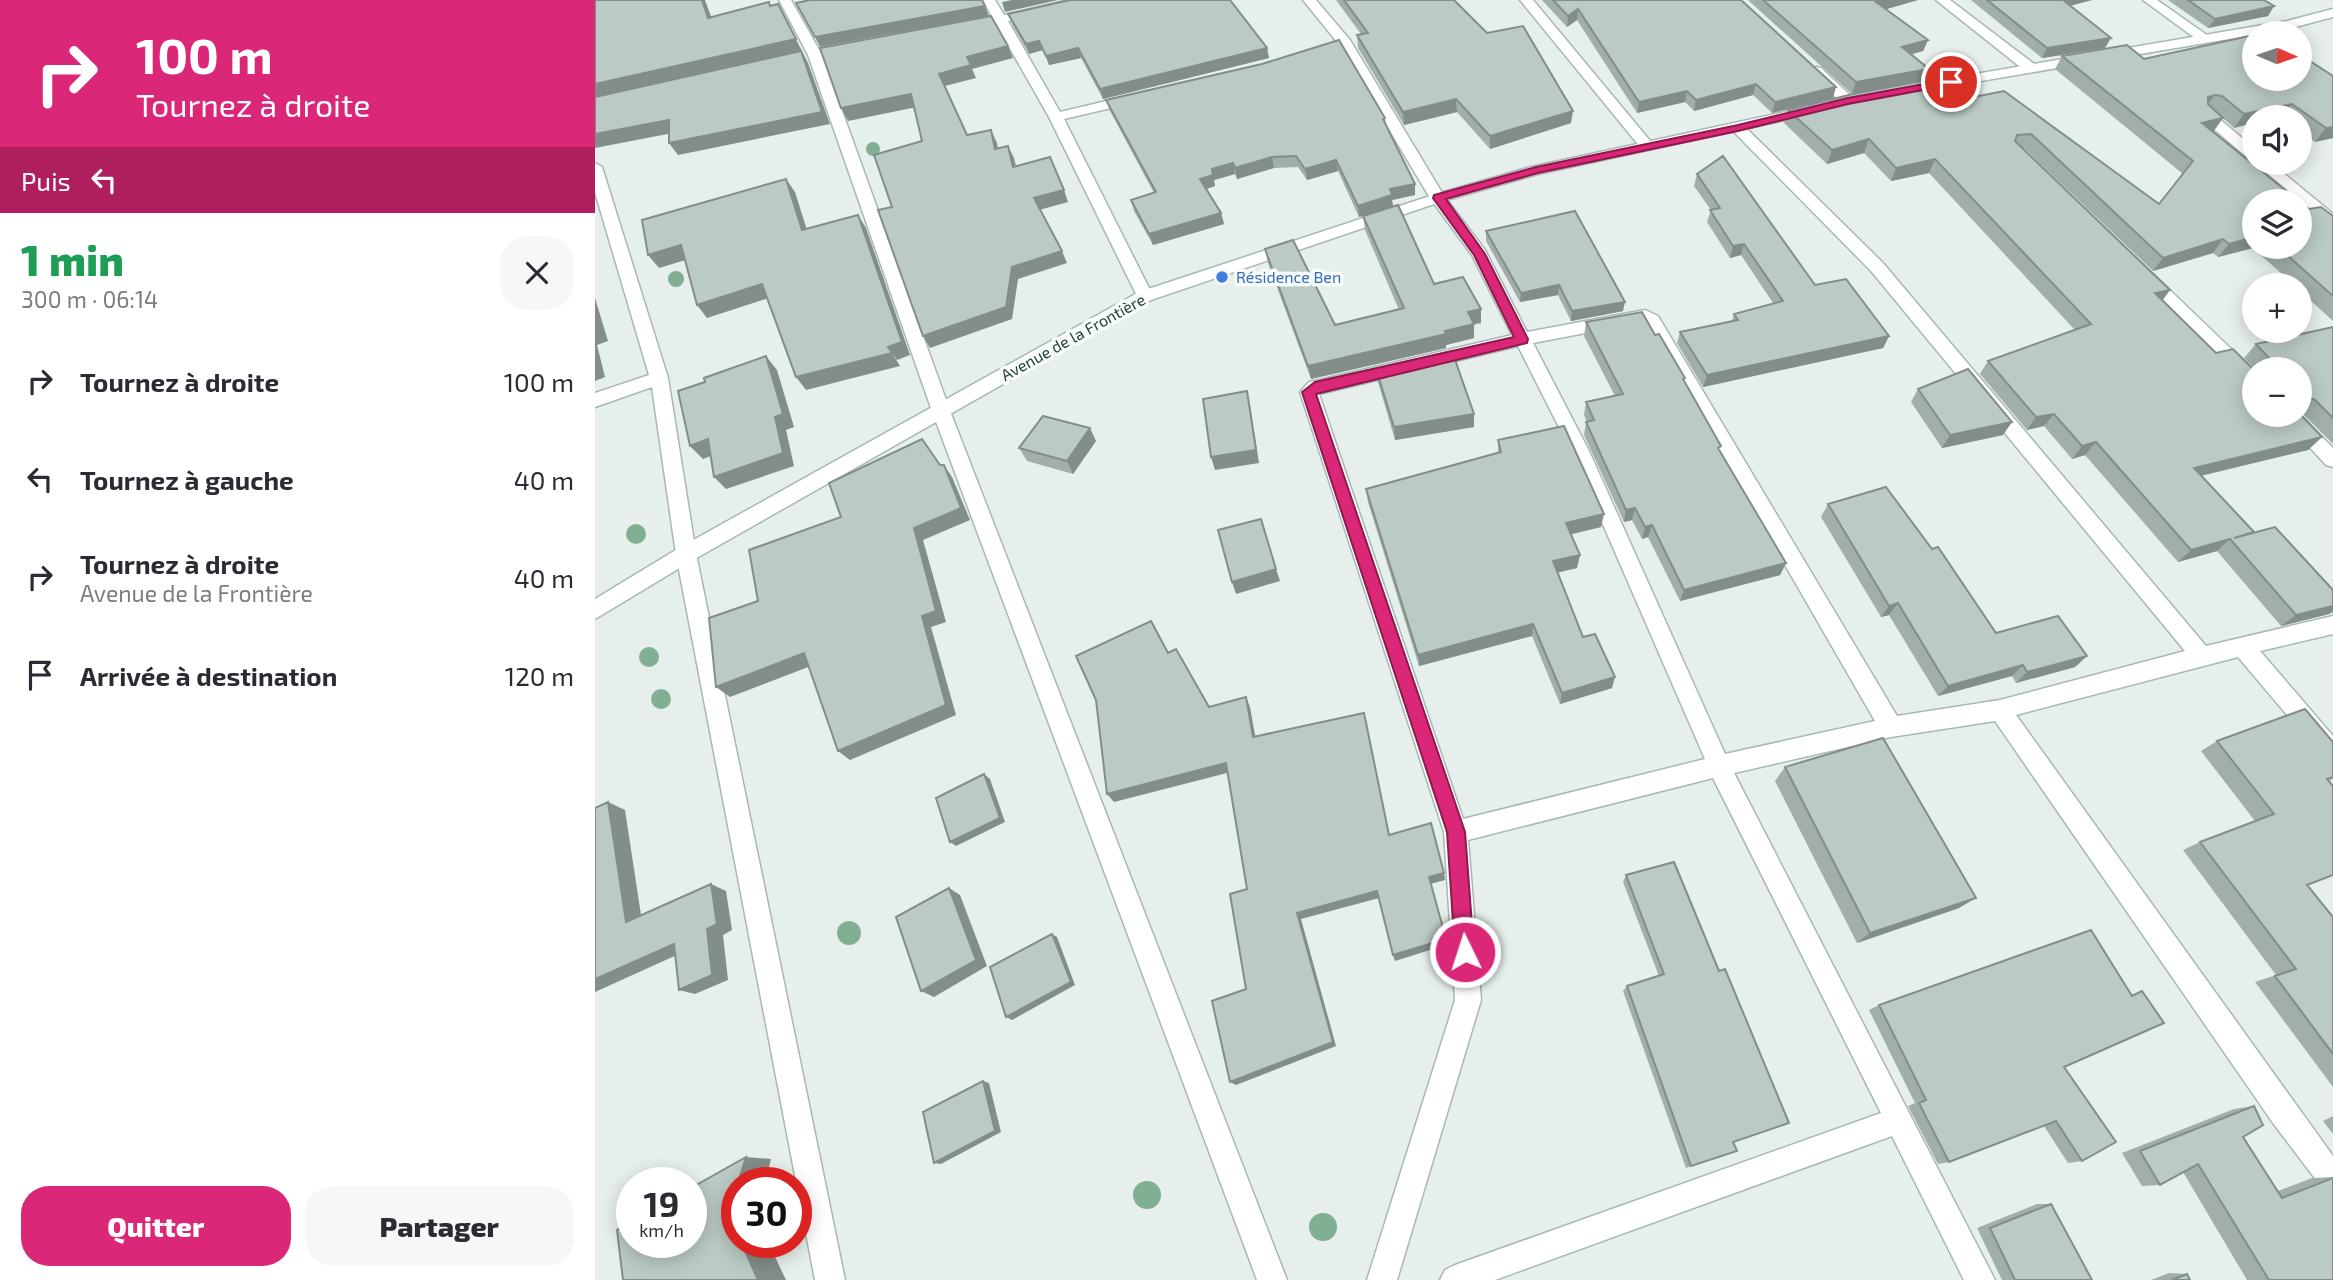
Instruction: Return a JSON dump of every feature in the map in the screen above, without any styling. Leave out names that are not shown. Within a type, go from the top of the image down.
[{"type":"street","points":[[785,0],[815,55],[941,411],[1272,1280]]},
{"type":"street","points":[[989,0],[1056,117],[1145,296]]},
{"type":"street","points":[[948,30],[1086,0]]},
{"type":"street","points":[[1308,0],[1479,254],[1580,451],[1719,766],[1980,1280]]},
{"type":"street","points":[[1526,0],[1646,145]]},
{"type":"street","points":[[1942,0],[2029,67]]},
{"type":"street","points":[[2149,0],[2204,38]]},
{"type":"street","points":[[1899,91],[2288,25],[2333,13]]},
{"type":"street","name":"Avenue de la Frontière","points":[[595,610],[686,554],[1145,296],[1439,198],[1536,170],[1738,128],[1854,100],[1800,57]]},
{"type":"street","points":[[1056,117],[1150,94]]},
{"type":"street","points":[[2206,116],[2242,146]]},
{"type":"street","points":[[1738,128],[1877,267],[2201,656]]},
{"type":"street","points":[[595,167],[659,378],[686,554],[830,1280]]},
{"type":"street","points":[[2276,175],[2333,222]]},
{"type":"street","points":[[2134,265],[2242,369]]},
{"type":"street","points":[[1382,1280],[1468,1000],[1456,832],[1309,392],[1315,387],[1522,339],[1637,316],[1652,320],[1891,727]]},
{"type":"street","points":[[595,400],[659,378]]},
{"type":"street","points":[[2301,427],[2333,460]]},
{"type":"street","points":[[1456,832],[1719,766],[1891,727],[2000,710],[2201,656],[2333,625]]},
{"type":"street","points":[[2242,647],[2333,753]]},
{"type":"street","points":[[2000,710],[2283,1113],[2333,1179]]},
{"type":"street","points":[[1455,1280],[1899,1120]]},
{"type":"building","points":[[595,0],[702,0],[708,18],[769,2],[770,6],[778,4],[796,39],[595,84]]},
{"type":"building","points":[[810,0],[982,0],[985,6],[815,37],[796,3]]},
{"type":"building","points":[[1070,0],[1230,0],[1267,48],[1100,89],[1078,48],[1046,56],[1039,41],[1026,44],[1008,14]]},
{"type":"building","points":[[1344,0],[1454,0],[1487,33],[1523,26],[1573,111],[1490,136],[1456,99],[1403,112],[1357,35],[1368,33]]},
{"type":"building","points":[[1553,0],[1741,0],[1836,87],[1775,102],[1756,84],[1696,100],[1687,91],[1639,102],[1578,9],[1568,16]]},
{"type":"building","points":[[1763,0],[1884,0],[1876,2],[1928,40],[1902,47],[1929,69],[1856,82]]},
{"type":"building","points":[[1987,0],[2063,0],[2111,38],[2047,48]]},
{"type":"building","points":[[2188,0],[2264,0],[2274,6],[2215,19]]},
{"type":"building","points":[[991,16],[1008,46],[967,57],[971,65],[939,74],[967,135],[991,130],[995,149],[1008,146],[1013,167],[1050,157],[1064,190],[1034,198],[1062,251],[1012,267],[1006,307],[923,336],[878,210],[892,207],[874,155],[922,141],[911,94],[841,108],[820,48]]},
{"type":"building","points":[[2242,38],[2242,91],[2312,91],[2312,62],[2333,76],[2333,127],[2326,128],[2312,118],[2312,105],[2242,105],[2242,112],[2222,96],[2208,97],[2208,104],[2223,118],[2202,123],[2242,155],[2242,175],[2267,175],[2284,189],[2242,189],[2242,240],[2229,244],[2223,239],[2163,258],[2031,134],[2017,135],[2015,141],[2170,290],[2155,293],[2216,353],[2233,349],[2242,358],[2242,427],[2312,427],[2322,437],[2194,468],[2254,532],[2234,538],[2275,527],[2333,590],[2333,606],[2296,615],[2230,539],[2191,550],[2096,442],[2082,446],[2054,414],[2036,417],[1988,361],[2091,324],[1935,159],[1896,168],[1869,139],[1832,150],[1788,110],[1853,94],[1943,77],[1969,98],[2004,91],[2159,204],[2193,161],[2062,56],[2127,45],[2144,59]]},
{"type":"building","points":[[1339,40],[1385,118],[1383,119],[1415,184],[1390,189],[1392,195],[1358,206],[1336,160],[1305,169],[1296,156],[1272,157],[1235,168],[1233,163],[1212,169],[1213,175],[1200,179],[1221,213],[1149,234],[1131,200],[1156,192],[1106,100],[1262,64]]},
{"type":"building","points":[[801,51],[822,112],[669,143],[669,120],[595,134],[595,97]]},
{"type":"building","points":[[1723,156],[1815,285],[1846,279],[1889,336],[1707,375],[1680,332],[1738,320],[1734,314],[1783,301],[1744,244],[1733,246],[1710,210],[1720,208],[1697,174]]},
{"type":"building","points":[[786,179],[802,230],[858,215],[902,342],[888,347],[892,353],[796,377],[762,284],[697,305],[681,245],[648,255],[642,220]]},
{"type":"building","points":[[1398,205],[1434,284],[1463,277],[1481,309],[1468,312],[1474,324],[1445,331],[1446,334],[1308,366],[1265,249],[1293,240],[1335,325],[1404,308],[1363,216]]},
{"type":"building","points":[[2321,207],[2333,216],[2333,296],[2312,277],[2312,273],[2307,273],[2291,259],[2312,259],[2312,208]]},
{"type":"building","points":[[1575,211],[1625,302],[1572,311],[1559,285],[1521,293],[1486,231]]},
{"type":"building","points":[[1642,312],[1655,335],[1659,334],[1685,378],[1683,379],[1721,446],[1718,448],[1786,563],[1684,590],[1652,525],[1645,527],[1635,508],[1626,510],[1586,422],[1594,420],[1586,402],[1623,394],[1586,322]]},
{"type":"building","points":[[2333,327],[2333,418],[2312,399],[2312,357],[2268,357],[2256,344],[2312,343],[2312,332]]},
{"type":"building","points":[[1452,351],[1474,414],[1394,427],[1376,369]]},
{"type":"building","points":[[766,356],[783,414],[775,417],[783,453],[714,477],[708,439],[690,446],[678,391],[705,382],[704,378]]},
{"type":"building","points":[[1968,369],[2012,422],[1950,435],[1918,389]]},
{"type":"building","points":[[1247,391],[1256,450],[1211,457],[1203,399]]},
{"type":"building","points":[[1043,416],[1090,428],[1067,461],[1019,448]]},
{"type":"building","points":[[1564,426],[1604,514],[1566,523],[1580,555],[1553,561],[1583,637],[1595,634],[1615,677],[1562,693],[1533,624],[1418,655],[1366,489],[1501,452],[1498,440]]},
{"type":"building","points":[[922,439],[940,465],[944,465],[961,508],[914,528],[936,611],[922,616],[946,705],[838,751],[804,653],[716,687],[709,618],[758,601],[749,550],[841,517],[829,483]]},
{"type":"building","points":[[1886,487],[1932,549],[1938,547],[1996,633],[2058,616],[2087,656],[2027,672],[2023,665],[1948,686],[1898,603],[1889,606],[1828,504]]},
{"type":"building","points":[[1261,519],[1276,569],[1232,582],[1218,530]]},
{"type":"building","points":[[1151,621],[1168,653],[1176,649],[1209,707],[1246,697],[1253,737],[1364,713],[1389,835],[1431,823],[1444,873],[1429,877],[1446,939],[1393,955],[1377,891],[1297,913],[1333,1042],[1230,1082],[1212,1001],[1246,989],[1230,894],[1247,889],[1226,763],[1107,794],[1096,700],[1076,656]]},
{"type":"building","points":[[2305,709],[2333,742],[2333,777],[2327,779],[2333,786],[2333,875],[2307,885],[2333,917],[2333,1054],[2275,976],[2296,969],[2200,842],[2274,814],[2217,741]]},
{"type":"building","points":[[1883,738],[1976,898],[1870,933],[1785,767]]},
{"type":"building","points":[[984,774],[1000,818],[950,842],[936,798]]},
{"type":"building","points":[[608,802],[626,922],[711,884],[717,924],[707,929],[712,975],[679,990],[674,944],[595,979],[595,808]]},
{"type":"building","points":[[1674,862],[1719,971],[1725,969],[1789,1123],[1733,1142],[1737,1151],[1691,1166],[1627,986],[1664,974],[1626,875]]},
{"type":"building","points":[[949,888],[976,960],[921,991],[896,917]]},
{"type":"building","points":[[2091,930],[2132,996],[2142,991],[2164,1023],[2064,1067],[2116,1142],[2082,1161],[2056,1121],[1949,1162],[1919,1103],[1926,1100],[1879,1005]]},
{"type":"building","points":[[1052,934],[1071,982],[1006,1017],[990,967]]},
{"type":"building","points":[[983,1081],[995,1131],[934,1163],[923,1112]]},
{"type":"building","points":[[2254,1106],[2263,1125],[2243,1137],[2282,1198],[2333,1178],[2333,1280],[2269,1280],[2198,1164],[2160,1185],[2140,1151]]},
{"type":"building","points":[[746,1157],[743,1167],[728,1167]]},
{"type":"building","points":[[721,1171],[721,1258],[748,1258],[758,1280],[623,1280],[620,1258],[707,1258],[707,1179]]},
{"type":"building","points":[[2051,1204],[2092,1280],[2015,1280],[1990,1228]]},
{"type":"building","points":[[2187,1274],[2190,1280],[2172,1280]]},
{"type":"place","name":"Résidence Ben","points":[[1222,277]]},
{"type":"route","points":[[1465,952],[1456,832],[1309,392],[1315,387],[1522,339],[1479,254],[1439,198],[1536,170],[1646,145],[1738,128],[1848,101],[1951,82]]}]
